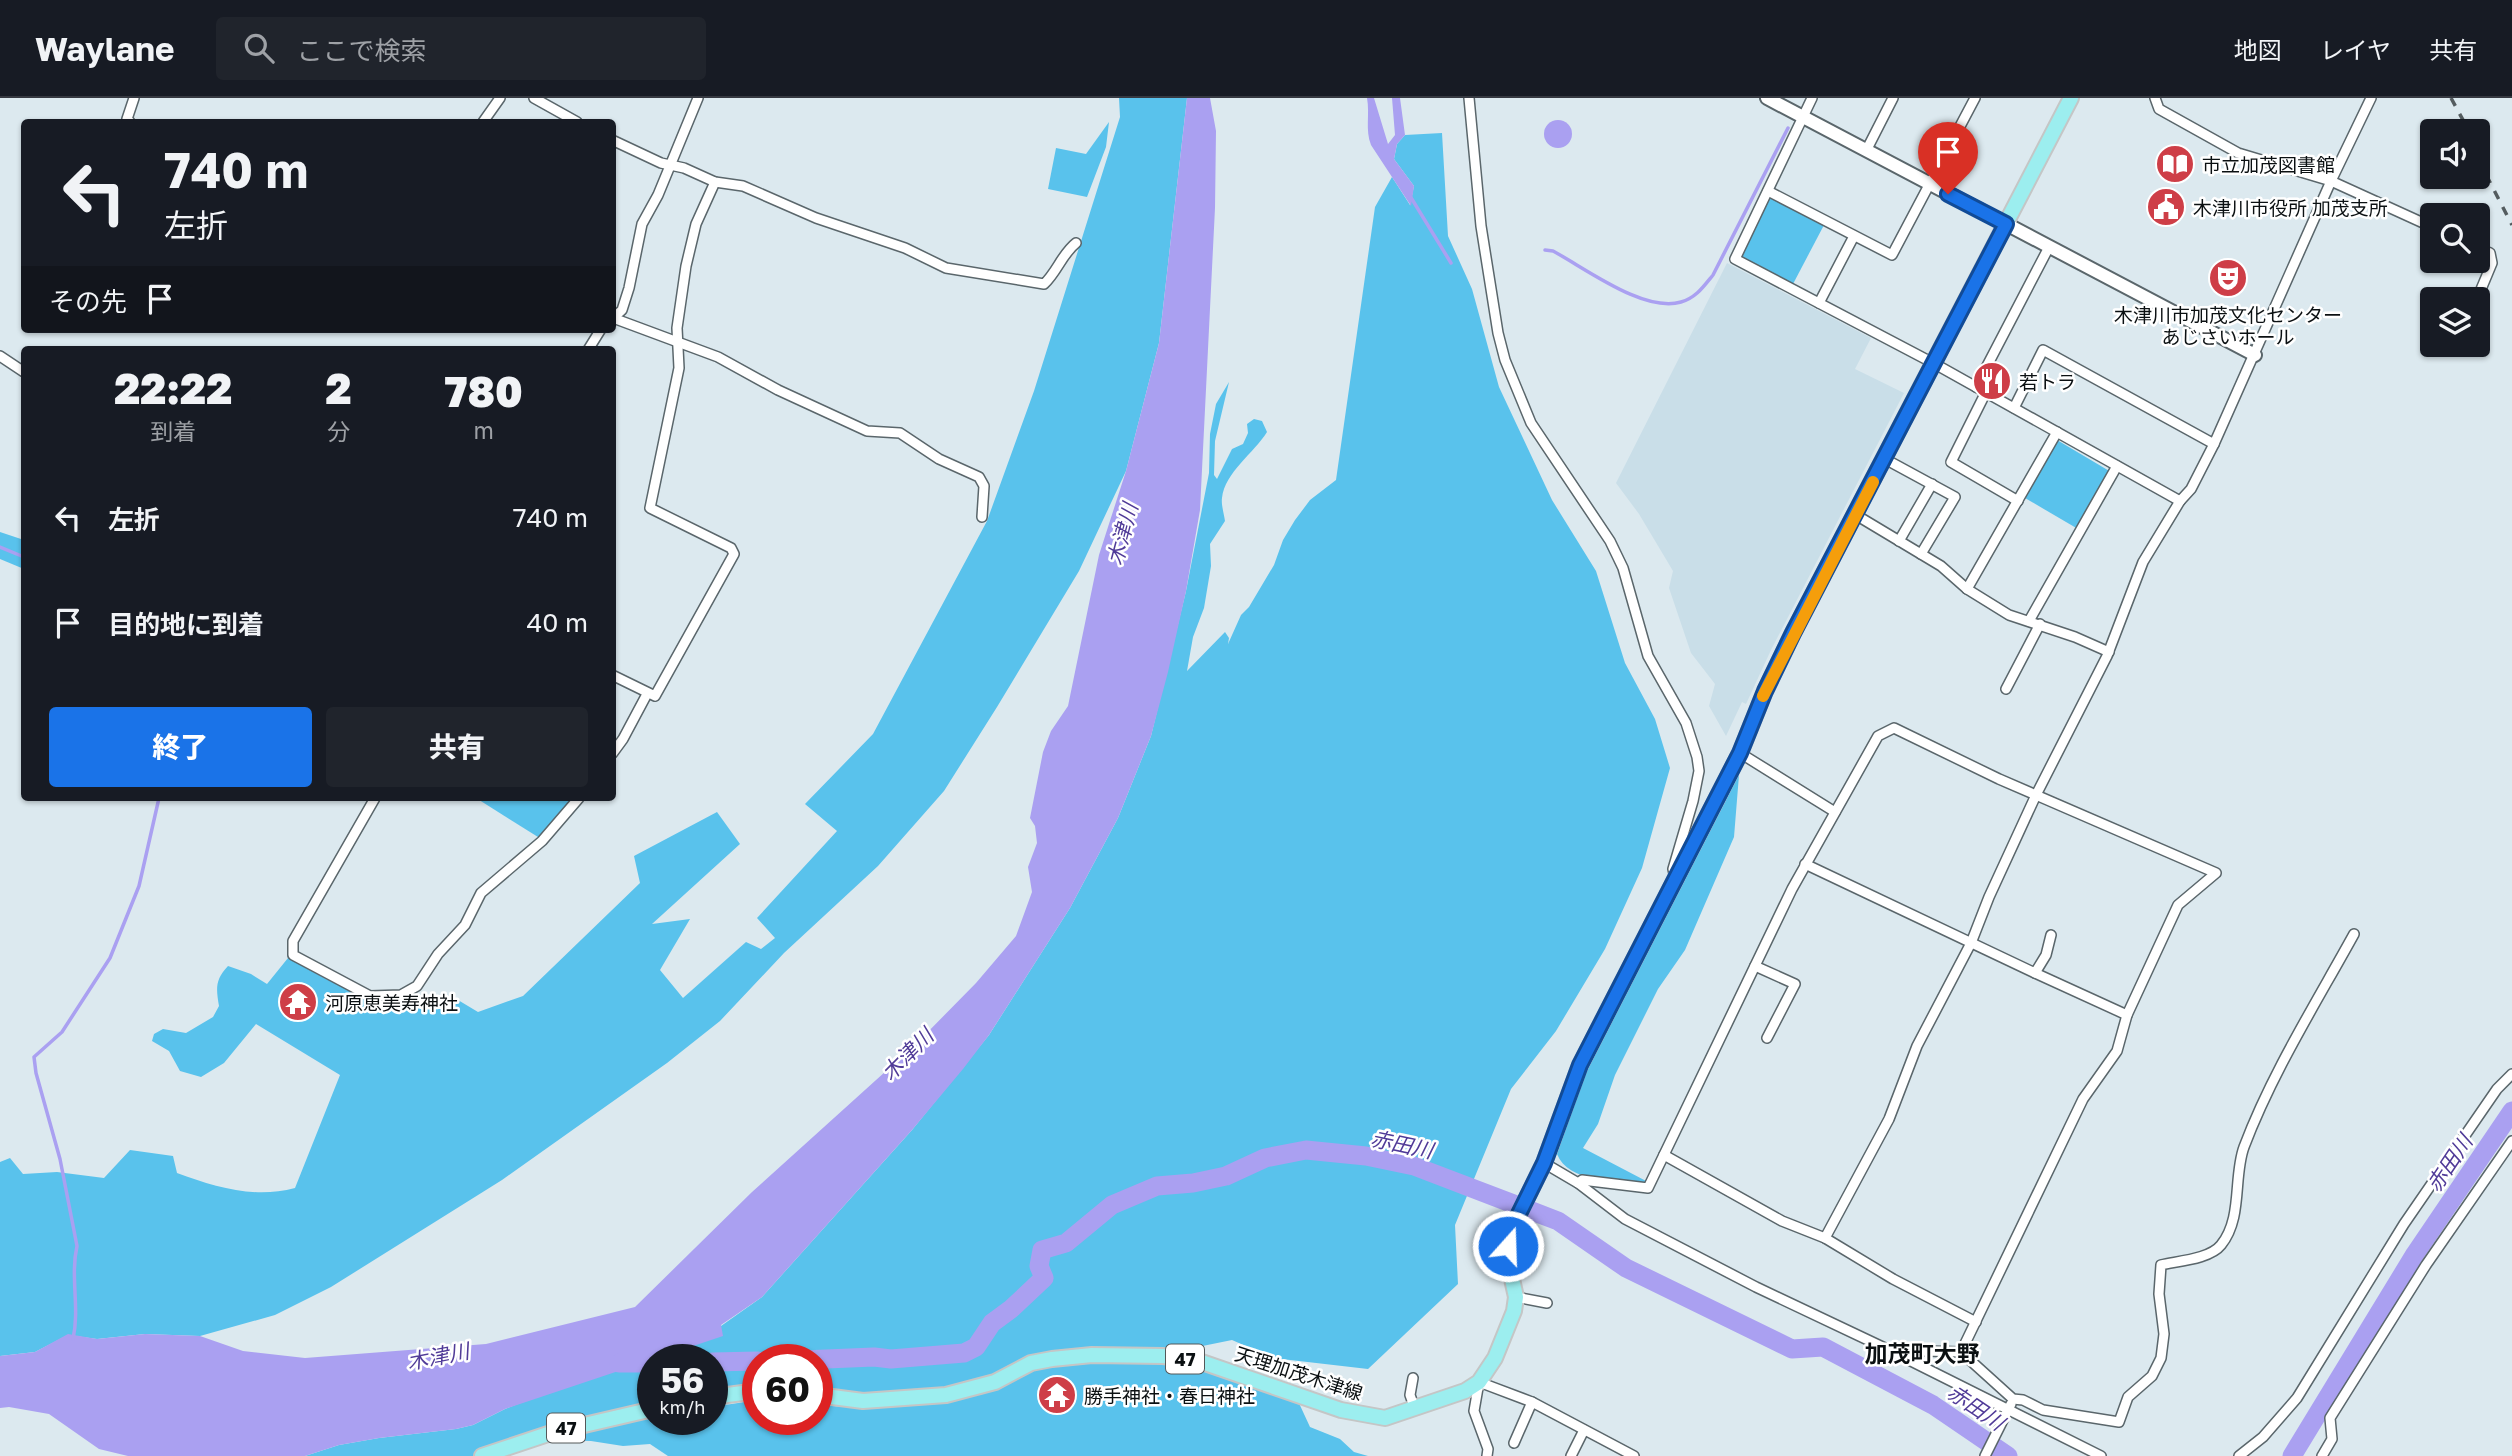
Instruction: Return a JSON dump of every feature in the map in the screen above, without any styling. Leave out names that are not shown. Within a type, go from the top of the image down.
[{"type":"main road","points":[[1479,1382],[1495,1358],[1510,1325],[1516,1297],[1508,1261],[1508,1246],[1514,1224],[1544,1163],[1580,1065],[1740,753],[1765,691],[2071,98]]},
{"type":"main road","name":"天理加茂木津線","points":[[833,1397],[863,1401],[946,1395],[995,1382],[1031,1363],[1092,1355],[1163,1356],[1196,1360],[1340,1410],[1385,1418],[1465,1391],[1479,1382]]},
{"type":"main road","name":"47","points":[[482,1456],[554,1432],[637,1413]]},
{"type":"street","points":[[127,119],[128,107],[134,98]]},
{"type":"street","points":[[485,119],[500,98]]},
{"type":"street","points":[[534,98],[572,119]]},
{"type":"street","points":[[616,315],[622,310],[635,265],[642,224],[698,98]]},
{"type":"street","points":[[1469,98],[1481,226],[1504,360],[1531,423],[1610,541],[1623,568],[1648,656],[1686,723],[1697,757],[1699,771],[1673,869],[1675,878]]},
{"type":"street","points":[[1766,98],[2255,355]]},
{"type":"street","points":[[1812,98],[1735,258],[1935,364],[2180,501]]},
{"type":"street","points":[[1866,150],[1893,98]]},
{"type":"street","points":[[1768,191],[1892,255],[1975,98]]},
{"type":"street","points":[[2155,98],[2159,109],[2238,153],[2331,181],[2420,222]]},
{"type":"street","points":[[1825,1238],[1889,1119],[1917,1046],[1971,943],[2035,795],[2109,652],[2143,562],[2180,501],[2191,489],[2214,444],[2331,181],[2371,98]]},
{"type":"street","points":[[616,141],[669,165],[684,168],[715,182],[743,186],[816,218],[905,248],[946,268],[1044,284],[1068,249],[1076,243]]},
{"type":"street","points":[[616,677],[655,696],[734,554],[731,548],[650,508],[679,368],[677,340],[686,266],[696,224],[715,182]]},
{"type":"street","points":[[1819,303],[1854,236]]},
{"type":"street","points":[[1976,387],[2049,247]]},
{"type":"street","points":[[616,319],[718,357],[779,390],[867,431],[900,433],[939,459],[979,477],[984,486],[982,517]]},
{"type":"street","points":[[2014,408],[2043,350],[2214,444]]},
{"type":"street","points":[[0,356],[21,370]]},
{"type":"street","points":[[1986,392],[1951,462],[2018,501]]},
{"type":"street","points":[[1967,589],[2057,432]]},
{"type":"street","points":[[1885,459],[1955,497],[1921,554]]},
{"type":"street","points":[[2029,621],[2118,466]]},
{"type":"street","points":[[1899,541],[1932,484]]},
{"type":"street","points":[[1856,515],[1941,566],[1967,589],[2009,615],[2040,624],[2109,652]]},
{"type":"street","points":[[2006,689],[2040,624]]},
{"type":"street","points":[[616,749],[648,694]]},
{"type":"street","points":[[1578,1183],[1582,1180],[1648,1188],[1805,864],[1878,736],[1890,728],[2035,795],[2216,873],[2178,905],[2127,1015],[2117,1051],[2083,1099],[1961,1352]]},
{"type":"street","points":[[1740,753],[1835,811]]},
{"type":"street","points":[[373,801],[293,941],[293,955],[370,996],[381,998],[401,995],[417,986],[438,954],[465,925],[481,893],[542,841],[576,801]]},
{"type":"street","points":[[1805,864],[2127,1015]]},
{"type":"street","points":[[1889,1350],[1961,1352],[2013,1399],[2024,1399],[2043,1410],[2119,1422],[2128,1397],[2152,1376],[2161,1359],[2164,1334],[2159,1294],[2161,1265],[2206,1254],[2221,1245],[2233,1217],[2243,1150],[2274,1081],[2354,934]]},
{"type":"street","points":[[2035,973],[2046,955],[2051,935]]},
{"type":"street","points":[[1755,966],[1795,984],[1768,1038]]},
{"type":"street","points":[[2239,1456],[2284,1416],[2404,1224],[2497,1089],[2512,1074]]},
{"type":"street","points":[[2322,1456],[2332,1439],[2330,1418],[2426,1265],[2512,1141]]},
{"type":"street","points":[[1664,1155],[1782,1221],[1825,1238],[1893,1279],[1976,1321]]},
{"type":"street","points":[[1544,1163],[1578,1183],[1625,1219],[1756,1287],[2101,1456]]},
{"type":"street","points":[[1516,1297],[1547,1303]]},
{"type":"street","points":[[1413,1378],[1410,1395],[1415,1409]]},
{"type":"street","points":[[1487,1456],[1488,1449],[1474,1411],[1479,1382],[1532,1402],[1634,1456]]},
{"type":"street","points":[[1985,1456],[2013,1399]]},
{"type":"street","points":[[1514,1443],[1532,1402]]},
{"type":"street","points":[[1571,1456],[1584,1430]]},
{"type":"shaded area","points":[[1119,98],[1187,98],[1159,343],[1126,471],[1079,571],[997,707],[944,791],[878,866],[784,953],[720,1021],[667,1063],[502,1180],[331,1287],[275,1315],[200,1336],[145,1334],[97,1339],[68,1335],[35,1352],[0,1356],[0,1162],[10,1158],[23,1174],[57,1172],[104,1178],[130,1150],[173,1156],[177,1173],[220,1187],[250,1192],[295,1188],[340,1075],[256,1024],[224,1063],[201,1077],[180,1071],[169,1051],[152,1041],[154,1034],[163,1029],[186,1033],[213,1017],[219,1006],[219,980],[228,966],[251,974],[267,984],[288,958],[326,979],[388,1005],[458,1000],[478,1012],[523,996],[640,883],[634,856],[717,812],[740,844],[652,924],[690,919],[660,970],[683,998],[746,942],[761,949],[775,938],[757,918],[837,831],[805,804],[873,734],[987,521],[1034,391],[1120,117]]},
{"type":"shaded area","points":[[1109,122],[1106,147],[1087,197],[1048,189],[1056,148],[1086,154]]},
{"type":"shaded area","points":[[1442,133],[1448,236],[1472,289],[1499,387],[1552,500],[1596,571],[1625,663],[1655,719],[1670,768],[1642,868],[1605,949],[1556,1031],[1511,1089],[1455,1225],[1458,1284],[1368,1369],[1273,1358],[1232,1340],[1168,1353],[1092,1348],[1049,1352],[974,1385],[905,1395],[833,1393],[833,1344],[742,1344],[742,1390],[728,1393],[728,1344],[674,1344],[721,1326],[762,1297],[912,1130],[989,1035],[1070,908],[1118,818],[1151,736],[1186,591],[1209,473],[1210,434],[1216,404],[1229,382],[1215,441],[1214,475],[1217,479],[1232,449],[1243,444],[1248,433],[1247,424],[1254,419],[1262,421],[1267,432],[1234,471],[1224,489],[1222,500],[1225,521],[1210,544],[1211,566],[1204,608],[1193,637],[1187,671],[1225,632],[1229,638],[1228,644],[1241,615],[1249,607],[1274,565],[1283,540],[1295,520],[1310,500],[1336,480],[1375,207],[1392,177],[1410,205],[1414,186],[1394,159],[1397,144],[1405,135]]},
{"type":"shaded area","points":[[1770,198],[1824,225],[1793,284],[1741,256]]},
{"type":"shaded area","points":[[1727,263],[1871,338],[1855,369],[1904,393],[1771,650],[1746,704],[1742,702],[1726,736],[1709,706],[1715,684],[1691,653],[1669,588],[1673,571],[1639,514],[1616,483]]},
{"type":"shaded area","points":[[2057,440],[2111,472],[2078,529],[2025,498]]},
{"type":"shaded area","points":[[0,532],[21,539],[21,568],[0,559]]},
{"type":"shaded area","points":[[1739,775],[1734,837],[1685,950],[1658,989],[1615,1075],[1598,1124],[1583,1148],[1648,1182],[1608,1181],[1583,1175],[1563,1163],[1557,1154],[1585,1075]]},
{"type":"shaded area","points":[[481,801],[570,801],[550,827],[538,837]]},
{"type":"shaded area","points":[[637,1358],[637,1409],[560,1425],[473,1456],[305,1456],[339,1445],[456,1429],[473,1425],[505,1409]]},
{"type":"shaded area","points":[[1061,1360],[1188,1365],[1298,1401],[1310,1427],[1340,1439],[1354,1452],[1368,1456],[668,1456],[650,1444],[623,1446],[591,1441],[548,1440],[637,1419],[637,1435],[728,1435],[728,1405],[742,1402],[742,1435],[833,1435],[833,1406],[864,1408],[963,1397]]},
{"type":"water","name":"木津川","points":[[1187,98],[1210,98],[1216,131],[1215,208],[1200,510],[1186,591],[1151,736],[1118,818],[1070,908],[989,1035],[912,1130],[762,1297],[721,1325],[723,1336],[699,1344],[637,1344],[637,1365],[505,1409],[473,1425],[339,1445],[305,1456],[128,1456],[99,1449],[49,1414],[0,1408],[0,1356],[35,1352],[68,1334],[97,1339],[145,1334],[200,1336],[243,1351],[305,1358],[486,1344],[635,1307],[752,1192],[917,1043],[976,983],[1016,936],[1032,892],[1028,867],[1037,843],[1035,826],[1030,818],[1043,752],[1051,731],[1068,706],[1099,555],[1126,471],[1159,343]]},
{"type":"water","points":[[1367,98],[1374,98],[1388,144],[1395,135],[1392,98],[1400,98],[1405,135],[1397,144],[1394,159],[1414,186],[1411,206],[1371,145]]},
{"type":"water","points":[[1558,120],[1568,124],[1572,134],[1568,144],[1558,148],[1548,144],[1544,134],[1548,124]]},
{"type":"waterway","points":[[1545,250],[1553,251],[1615,287],[1650,301],[1666,304],[1691,298],[1713,275],[1788,128]]},
{"type":"waterway","points":[[1410,196],[1451,263]]},
{"type":"waterway","points":[[0,547],[21,556]]},
{"type":"waterway","points":[[73,1339],[77,1246],[60,1159],[34,1057],[62,1032],[110,958],[139,886],[158,801]]},
{"type":"waterway","name":"赤田川","points":[[2292,1456],[2415,1254],[2512,1111]]},
{"type":"waterway","name":"赤田川","points":[[833,1359],[891,1359],[964,1353],[976,1347],[992,1323],[1044,1278],[1039,1266],[1042,1250],[1066,1243],[1112,1205],[1157,1186],[1193,1183],[1226,1176],[1265,1158],[1306,1150],[1366,1156],[1414,1166],[1558,1221],[1626,1268],[1792,1349],[1823,1347],[1933,1405],[2008,1456]]},
{"type":"waterway","name":"赤田川","points":[[728,1362],[742,1361]]},
{"type":"waterway","name":"赤田川","points":[[619,1363],[637,1363]]},
{"type":"railway","points":[[2451,98],[2462,119]]},
{"type":"railway","points":[[2490,182],[2512,225]]},
{"type":"slow traffic","points":[[1763,696],[1793,633],[1873,482]]},
{"type":"place","name":"市立加茂図書館","points":[[2175,164]]},
{"type":"place","name":"木津川市役所 加茂支所","points":[[2166,207]]},
{"type":"place","name":"木津川市加茂文化センター あじさいホール","points":[[2228,278]]},
{"type":"place","name":"若トラ","points":[[1992,381]]},
{"type":"place","name":"河原恵美寿神社","points":[[298,1002]]},
{"type":"place","name":"勝手神社・春日神社","points":[[1057,1395]]},
{"type":"district","name":"加茂町大野","points":[[1922,1353]]},
{"type":"route","points":[[1508,1246],[1514,1224],[1544,1163],[1580,1065],[1740,753],[1765,691],[1793,633],[2006,224],[1948,194]]}]
